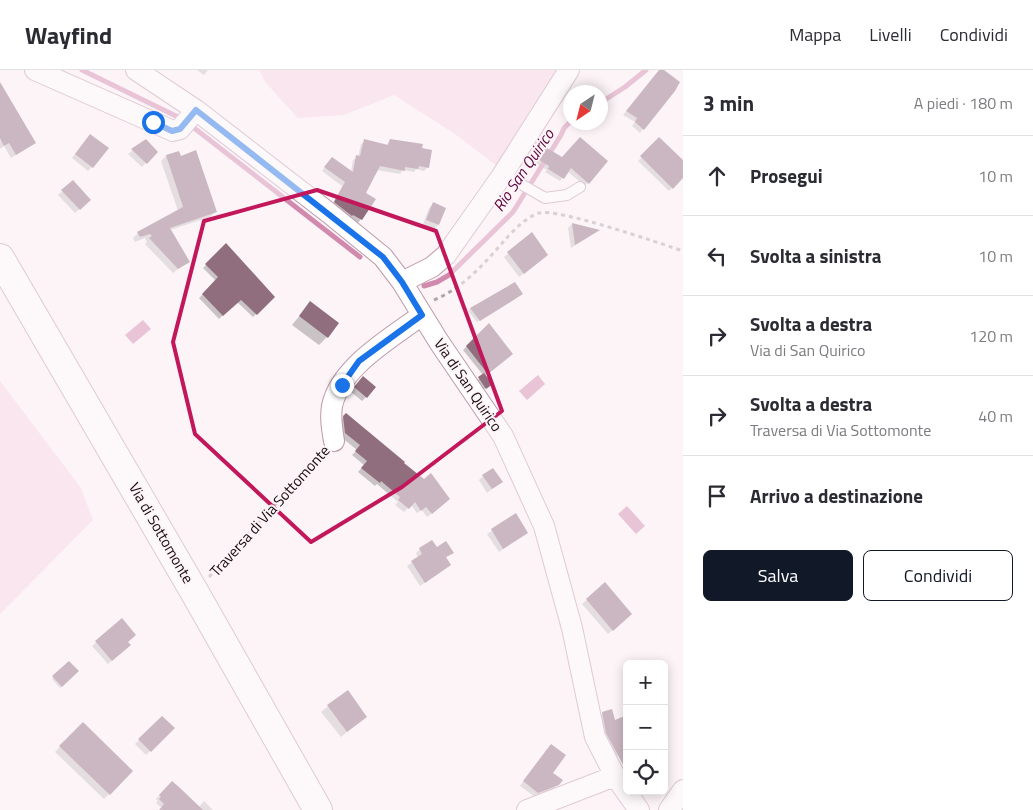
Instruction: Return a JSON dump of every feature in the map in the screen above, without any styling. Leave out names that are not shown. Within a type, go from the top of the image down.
[{"type":"main road","name":"Via di Sottomonte","points":[[0,258],[195,592],[318,810]]},
{"type":"street","points":[[35,70],[172,131],[189,118]]},
{"type":"street","name":"Via di San Quirico","points":[[136,70],[189,118],[383,257],[402,282],[503,436],[544,526],[572,628],[594,737],[615,776],[639,810]]},
{"type":"street","points":[[402,282],[432,267],[446,255],[508,179],[569,70]]},
{"type":"street","name":"Traversa di Via Sottomonte","points":[[334,441],[330,422],[336,393],[359,361],[420,311]]},
{"type":"street","points":[[528,810],[615,776]]},
{"type":"street","points":[[669,810],[683,790]]},
{"type":"lane","points":[[508,179],[545,198],[566,196],[580,187]]},
{"type":"path","points":[[420,311],[463,282],[481,267],[530,217],[541,213],[551,213],[573,218],[683,250]]},
{"type":"path","name":"Traversa di Via Sottomonte","points":[[195,592],[334,441]]},
{"type":"highlighted area","points":[[317,190],[436,231],[502,411],[402,487],[311,542],[195,434],[173,342],[204,221]]},
{"type":"shaded area","points":[[259,70],[562,70],[501,169],[455,134],[394,95],[344,115],[298,118],[266,83]]},
{"type":"shaded area","points":[[143,320],[151,329],[133,344],[125,335]]},
{"type":"shaded area","points":[[538,375],[545,384],[527,400],[519,391]]},
{"type":"shaded area","points":[[0,381],[81,488],[93,520],[0,614]]},
{"type":"shaded area","points":[[627,506],[645,526],[636,534],[618,514]]},
{"type":"building","points":[[659,70],[664,70],[680,82],[644,130],[635,122],[637,118],[626,111]]},
{"type":"building","points":[[0,82],[36,143],[16,155],[9,143],[4,146],[0,138]]},
{"type":"building","points":[[90,134],[109,148],[93,168],[75,154]]},
{"type":"building","points":[[580,137],[608,161],[589,184],[571,168],[564,179],[548,169],[549,166],[530,154],[537,142],[562,157]]},
{"type":"building","points":[[659,137],[683,160],[683,178],[673,189],[640,156]]},
{"type":"building","points":[[146,139],[158,152],[147,164],[131,149]]},
{"type":"building","points":[[364,139],[388,145],[390,139],[423,144],[422,148],[432,150],[429,168],[419,166],[418,169],[405,167],[405,171],[380,166],[366,193],[376,199],[362,220],[352,216],[334,202],[345,182],[324,167],[332,157],[353,172],[356,155],[360,156]]},
{"type":"building","points":[[196,150],[217,212],[170,228],[190,262],[178,269],[149,238],[152,236],[150,234],[140,237],[137,232],[183,207],[166,155],[179,151],[181,156]]},
{"type":"building","points":[[73,180],[91,200],[80,210],[61,190]]},
{"type":"building","points":[[433,202],[446,208],[439,225],[426,220]]},
{"type":"building","points":[[572,223],[600,230],[575,245]]},
{"type":"building","points":[[532,232],[548,255],[524,274],[507,252]]},
{"type":"building","points":[[226,243],[275,297],[257,315],[241,300],[223,316],[202,294],[218,277],[205,264]]},
{"type":"building","points":[[515,282],[523,294],[480,321],[470,308]]},
{"type":"building","points":[[310,301],[339,323],[328,338],[299,316]]},
{"type":"building","points":[[489,323],[513,354],[488,374],[466,346]]},
{"type":"building","points":[[484,373],[493,384],[486,389],[478,377]]},
{"type":"building","points":[[363,376],[376,387],[367,398],[354,387]]},
{"type":"building","points":[[346,413],[424,479],[431,473],[450,499],[432,514],[426,507],[421,511],[415,502],[409,509],[398,500],[400,497],[381,481],[380,483],[361,468],[367,461],[355,451],[360,445],[345,433],[343,416]]},
{"type":"building","points":[[493,468],[503,482],[492,489],[482,475]]},
{"type":"building","points":[[516,513],[528,533],[503,549],[491,529]]},
{"type":"building","points":[[432,540],[437,547],[446,541],[454,553],[446,557],[451,565],[425,583],[411,561],[422,554],[419,548]]},
{"type":"building","points":[[605,582],[632,614],[613,631],[586,599]]},
{"type":"building","points":[[122,618],[136,635],[128,642],[131,645],[112,661],[95,641]]},
{"type":"building","points":[[69,661],[79,671],[62,687],[52,676]]},
{"type":"building","points":[[348,690],[367,717],[347,732],[327,705]]},
{"type":"building","points":[[612,709],[615,720],[623,717],[623,765],[606,733],[602,712]]},
{"type":"building","points":[[162,716],[175,728],[151,752],[138,739]]},
{"type":"building","points":[[83,722],[133,771],[110,795],[59,746]]},
{"type":"building","points":[[551,744],[566,755],[553,773],[563,780],[559,785],[538,793],[523,781]]},
{"type":"building","points":[[172,781],[203,810],[159,810],[164,804],[159,799],[161,797],[159,795]]},
{"type":"waterway","name":"Rio San Quirico","points":[[82,70],[182,119]]},
{"type":"waterway","name":"Rio San Quirico","points":[[608,98],[646,70]]},
{"type":"waterway","name":"Rio San Quirico","points":[[189,124],[360,257]]},
{"type":"waterway","name":"Rio San Quirico","points":[[424,286],[437,282],[449,275],[513,212],[563,130]]},
{"type":"route","points":[[153,122],[172,131],[180,129],[196,110],[383,257],[402,282],[422,315],[359,361],[342,385]]}]
